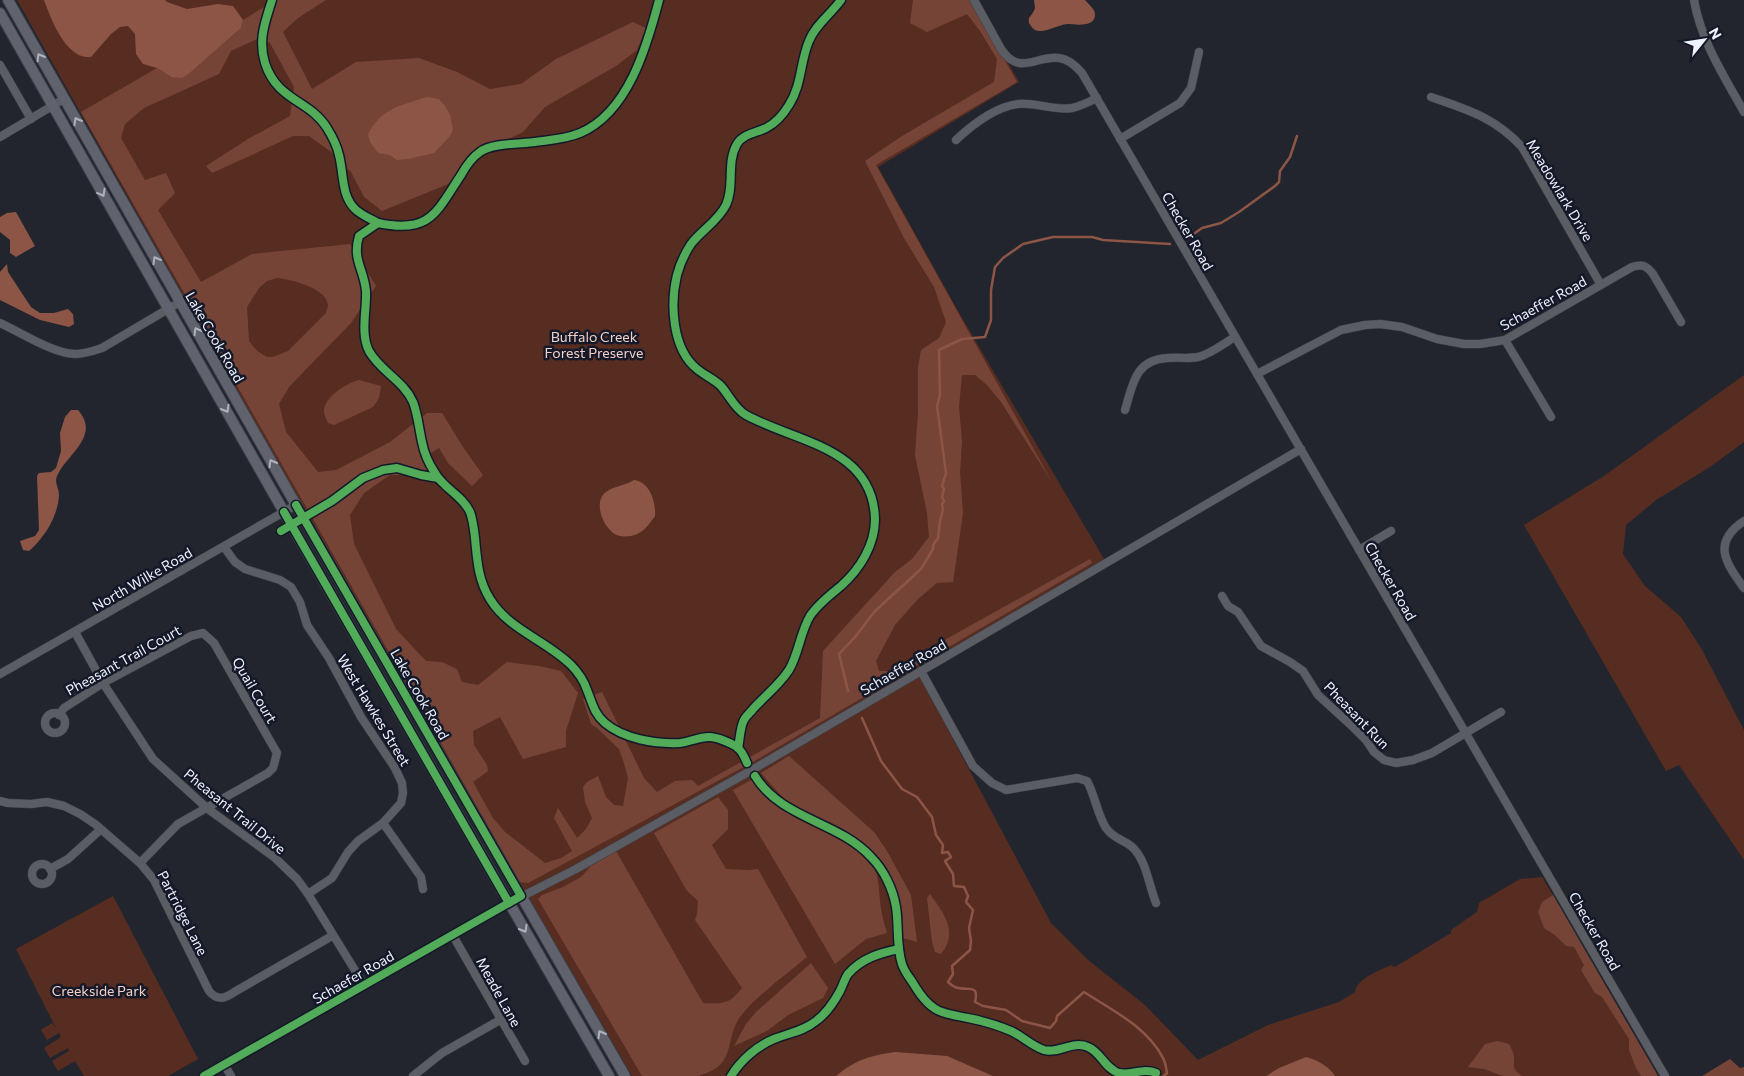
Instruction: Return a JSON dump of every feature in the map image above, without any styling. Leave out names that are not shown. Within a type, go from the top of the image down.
[{"type":"main road","name":"Lake Cook Road","points":[[8,0],[296,505],[515,899],[609,1076]]},
{"type":"main road","name":"Lake Cook Road","points":[[0,13],[284,512],[515,899],[625,1076]]},
{"type":"street","name":"Checker Road","points":[[974,0],[1005,55],[1018,63],[1030,63],[1058,57],[1070,61],[1082,73],[1664,1076]]},
{"type":"street","points":[[1694,0],[1708,45],[1744,112]]},
{"type":"street","points":[[1120,139],[1180,103],[1191,88],[1199,52]]},
{"type":"street","points":[[0,65],[31,119]]},
{"type":"street","name":"Meadowlark Drive","points":[[1431,97],[1482,115],[1503,128],[1514,138],[1522,147],[1601,285]]},
{"type":"street","points":[[956,140],[969,128],[1009,106],[1027,104],[1070,108],[1084,105],[1097,98]]},
{"type":"street","points":[[0,137],[64,99]]},
{"type":"street","name":"Schaeffer Road","points":[[1257,374],[1341,330],[1365,325],[1380,324],[1402,327],[1436,339],[1464,344],[1480,344],[1505,340],[1632,267],[1639,265],[1648,268],[1653,274],[1681,322]]},
{"type":"street","points":[[0,322],[57,351],[76,354],[90,353],[102,348],[180,302]]},
{"type":"street","points":[[1124,410],[1135,380],[1142,367],[1148,363],[1166,358],[1200,356],[1235,337]]},
{"type":"street","points":[[1505,340],[1551,417]]},
{"type":"street","name":"Schaeffer Road","points":[[515,899],[576,868],[736,779],[1300,449]]},
{"type":"street","name":"North Wilke Road","points":[[0,674],[296,505]]},
{"type":"street","points":[[1744,522],[1727,537],[1724,544],[1729,567],[1744,588]]},
{"type":"street","points":[[1359,550],[1391,530]]},
{"type":"street","name":"West Hawkes Street","points":[[224,547],[235,562],[245,569],[280,580],[291,587],[300,602],[307,625],[329,658],[361,717],[395,768],[402,783],[401,803],[383,823],[358,841],[348,852],[332,878],[308,894]]},
{"type":"street","name":"Pheasant Run","points":[[1222,596],[1228,606],[1238,612],[1261,646],[1303,671],[1318,695],[1353,727],[1366,740],[1374,752],[1384,760],[1396,763],[1414,760],[1432,753],[1502,712]]},
{"type":"street","name":"Pheasant Trail Drive","points":[[74,632],[103,683],[153,759],[208,809],[274,857],[297,879],[364,985]]},
{"type":"street","name":"Pheasant Trail Court","points":[[59,715],[64,708],[103,683],[191,636],[203,633]]},
{"type":"street","name":"Quail Court","points":[[203,633],[214,643],[277,753],[276,762],[268,774],[208,809]]},
{"type":"street","points":[[921,671],[974,766],[992,783],[1006,790],[1077,778],[1087,781],[1106,827],[1118,839],[1131,846],[1140,856],[1156,903]]},
{"type":"street","name":"Partridge Lane","points":[[0,801],[8,803],[55,804],[80,814],[95,824],[140,863],[154,880],[213,997],[218,999],[228,997],[236,990],[332,936]]},
{"type":"street","points":[[140,863],[178,824],[208,809]]},
{"type":"street","points":[[383,823],[421,877],[423,889]]},
{"type":"street","points":[[50,870],[68,859],[100,830]]},
{"type":"street","name":"Schaefer Road","points":[[204,1076],[515,899]]},
{"type":"street","name":"Meade Lane","points":[[452,934],[525,1061]]},
{"type":"street","points":[[413,1076],[442,1053],[500,1020]]},
{"type":"street","points":[[224,1064],[231,1076]]},
{"type":"green space","name":"Buffalo Creek Forest Preserve","points":[[17,0],[972,0],[1019,82],[878,167],[958,311],[1104,559],[916,670],[1051,923],[1088,960],[1145,1005],[1198,1060],[1268,1025],[1339,1002],[1355,992],[1360,983],[1369,975],[1391,965],[1395,967],[1451,933],[1451,930],[1477,912],[1479,903],[1520,879],[1542,877],[1553,895],[1550,897],[1653,1076],[632,1076],[310,520]]},
{"type":"green space","points":[[1744,375],[1744,442],[1710,467],[1656,500],[1626,525],[1623,554],[1645,586],[1681,617],[1701,648],[1744,730],[1744,860],[1679,765],[1666,771],[1524,525],[1604,476]]},
{"type":"green space","name":"Creekside Park","points":[[113,896],[198,1059],[168,1076],[84,1076],[75,1061],[58,1071],[52,1061],[69,1051],[68,1048],[50,1058],[44,1048],[61,1037],[59,1033],[47,1040],[41,1030],[52,1023],[56,1028],[16,949]]},
{"type":"shaded area","points":[[44,0],[165,0],[187,9],[218,4],[233,6],[243,20],[241,28],[191,72],[182,78],[171,77],[157,68],[143,64],[136,54],[135,34],[128,26],[120,27],[111,34],[91,57],[82,56],[74,52],[55,27]]},
{"type":"shaded area","points":[[275,0],[326,0],[298,18],[283,32],[312,89],[356,62],[419,58],[457,72],[490,89],[521,84],[556,59],[633,22],[646,28],[637,50],[616,66],[545,107],[523,132],[475,155],[463,178],[382,211],[364,197],[351,172],[330,151],[309,136],[293,136],[212,173],[206,166],[248,139],[290,116],[294,87],[270,43],[259,38],[231,51],[219,74],[144,108],[125,124],[121,138],[145,180],[166,173],[175,193],[158,210],[201,282],[252,254],[350,244],[376,286],[351,323],[289,387],[279,404],[286,432],[318,472],[336,470],[390,442],[427,413],[442,413],[483,475],[472,486],[448,463],[439,448],[431,453],[427,475],[390,475],[364,493],[350,515],[354,544],[396,629],[426,661],[442,662],[457,669],[462,682],[478,685],[507,662],[539,666],[561,671],[578,693],[566,731],[566,747],[523,759],[500,717],[473,731],[474,745],[487,765],[488,771],[473,782],[493,818],[505,832],[545,863],[561,858],[572,851],[554,818],[558,808],[577,838],[586,829],[592,818],[585,802],[583,787],[587,782],[598,776],[606,797],[614,805],[623,806],[628,778],[619,749],[591,724],[583,699],[602,692],[644,778],[657,792],[675,781],[692,780],[698,786],[820,718],[823,651],[895,572],[912,559],[929,537],[927,513],[915,455],[918,413],[918,368],[921,350],[939,338],[946,322],[934,287],[904,238],[865,161],[902,136],[994,82],[997,59],[967,14],[927,32],[910,23],[913,0],[971,0],[1017,82],[876,165],[1052,482],[1001,402],[987,385],[975,375],[962,375],[959,407],[962,441],[960,473],[963,513],[953,582],[937,583],[918,599],[895,625],[876,661],[879,671],[889,671],[1090,559],[1092,563],[751,763],[528,883],[520,882],[81,112],[157,68],[171,77],[191,72],[241,28],[243,20]],"holes":[[[277,278],[299,282],[315,289],[326,299],[328,306],[326,313],[288,351],[273,357],[267,357],[257,351],[249,341],[247,307],[259,288],[267,281]]]},
{"type":"shaded area","points":[[1034,0],[1085,0],[1095,13],[1094,20],[1087,24],[1067,24],[1038,31],[1034,29],[1029,21],[1035,8]]},
{"type":"shaded area","points":[[427,97],[439,99],[445,106],[450,115],[453,130],[450,136],[434,153],[397,160],[390,155],[378,153],[370,142],[368,134],[380,118],[393,109]]},
{"type":"shaded area","points":[[16,212],[35,246],[16,257],[10,253],[10,240],[0,232],[0,217],[7,213]]},
{"type":"shaded area","points":[[7,264],[8,272],[31,307],[40,313],[54,313],[68,309],[73,314],[74,324],[69,327],[40,320],[0,300],[0,272]]},
{"type":"shaded area","points":[[359,380],[381,386],[379,398],[373,407],[334,425],[328,423],[324,411],[328,401],[337,391]]},
{"type":"shaded area","points":[[71,410],[78,410],[84,419],[86,428],[84,437],[57,476],[58,503],[50,526],[29,551],[23,550],[20,541],[35,536],[39,530],[37,476],[39,473],[51,472],[56,468],[61,451],[60,433],[65,417]]},
{"type":"shaded area","points":[[634,480],[644,484],[651,494],[655,516],[642,532],[633,536],[620,536],[610,530],[605,524],[600,510],[600,503],[606,492]]},
{"type":"shaded area","points":[[789,756],[874,832],[887,851],[911,895],[917,942],[903,938],[899,909],[892,881],[875,855],[864,846],[799,811],[761,773]]},
{"type":"shaded area","points":[[751,780],[775,803],[791,815],[839,839],[871,863],[876,872],[883,921],[887,933],[866,939],[835,964],[733,790]]},
{"type":"shaded area","points":[[718,797],[728,810],[728,829],[712,845],[726,869],[758,869],[807,957],[763,993],[740,1017],[732,1034],[725,1059],[712,1071],[700,1076],[642,1076],[538,899],[542,895],[563,887],[581,877],[591,866],[616,851],[703,1003],[721,1003],[730,1000],[742,988],[695,920],[698,901],[687,891],[654,833]]},
{"type":"shaded area","points":[[930,894],[948,923],[949,938],[941,954],[935,952],[932,942],[927,898]]},
{"type":"shaded area","points":[[1553,895],[1658,1076],[1641,1076],[1629,1050],[1629,1039],[1602,997],[1595,993],[1581,970],[1584,965],[1574,947],[1566,946],[1555,935],[1544,928],[1538,912],[1542,902]]},
{"type":"shaded area","points":[[811,963],[828,988],[823,998],[788,1015],[767,1031],[734,1046],[746,1024],[756,1012]]},
{"type":"shaded area","points":[[1497,1041],[1509,1044],[1514,1054],[1515,1069],[1522,1076],[1503,1076],[1484,1069],[1468,1067],[1485,1044]]},
{"type":"shaded area","points":[[896,1052],[947,1056],[993,1076],[836,1076],[864,1059]]},
{"type":"shaded area","points":[[1306,1057],[1322,1064],[1335,1076],[1266,1076],[1279,1068]]},
{"type":"shaded area","points":[[1730,1059],[1740,1068],[1744,1067],[1744,1076],[1702,1076]]},
{"type":"waterway","points":[[1188,238],[1202,228],[1221,223],[1275,186],[1279,182],[1280,171],[1290,157],[1297,136]]},
{"type":"waterway","points":[[848,691],[839,654],[875,611],[921,569],[938,538],[944,501],[942,497],[944,489],[942,486],[946,473],[937,406],[940,395],[939,350],[962,339],[985,337],[991,320],[991,290],[995,267],[1003,258],[1023,244],[1053,237],[1092,237],[1103,240],[1170,244]]},
{"type":"waterway","points":[[862,718],[881,761],[902,789],[917,797],[932,817],[936,835],[943,845],[942,853],[948,852],[951,857],[945,861],[953,874],[954,886],[964,887],[968,896],[966,902],[973,910],[969,928],[970,950],[952,966],[953,974],[948,982],[955,987],[974,990],[976,992],[975,1002],[983,1006],[1006,1010],[1022,1021],[1050,1028],[1056,1021],[1057,1016],[1084,992],[1128,1020],[1148,1037],[1164,1060],[1167,1073],[1164,1076]]},
{"type":"cycle path","points":[[272,0],[262,39],[263,55],[270,76],[285,93],[312,111],[327,128],[338,152],[345,191],[350,203],[360,213],[378,223]]},
{"type":"cycle path","points":[[659,0],[648,37],[633,76],[611,110],[597,123],[580,133],[564,138],[499,145],[485,149],[469,162],[445,200],[430,217],[421,223],[409,225],[395,226],[378,223],[359,236],[357,252],[366,291],[365,337],[366,344],[374,358],[404,388],[413,402],[424,450],[433,470],[439,479],[467,506],[470,512],[481,577],[486,592],[498,610],[517,627],[550,648],[571,665],[586,687],[598,716],[621,733],[630,737],[660,743],[680,743],[705,737],[716,738],[737,747],[747,763]]},
{"type":"cycle path","points":[[738,748],[744,720],[789,670],[810,616],[820,604],[848,579],[865,556],[872,538],[875,519],[871,495],[861,476],[846,462],[828,450],[746,415],[735,406],[721,386],[697,369],[689,360],[682,350],[675,325],[675,287],[677,275],[689,247],[719,216],[726,205],[729,198],[732,159],[737,144],[746,136],[770,126],[784,112],[796,90],[806,49],[812,35],[841,0]]},
{"type":"cycle path","points":[[281,531],[332,501],[363,478],[383,470],[397,468],[438,478],[441,481]]},
{"type":"cycle path","points":[[204,1076],[521,896],[296,505]]},
{"type":"cycle path","points":[[284,512],[509,903]]},
{"type":"cycle path","points":[[755,776],[779,802],[843,835],[858,845],[876,862],[887,880],[895,900],[899,950],[903,967],[922,996],[937,1010],[1006,1029],[1044,1050],[1050,1051],[1077,1045],[1088,1047],[1110,1068],[1119,1073],[1147,1071],[1156,1073]]},
{"type":"cycle path","points":[[731,1076],[745,1059],[762,1045],[796,1032],[820,1018],[835,999],[853,968],[878,954],[899,949]]}]
